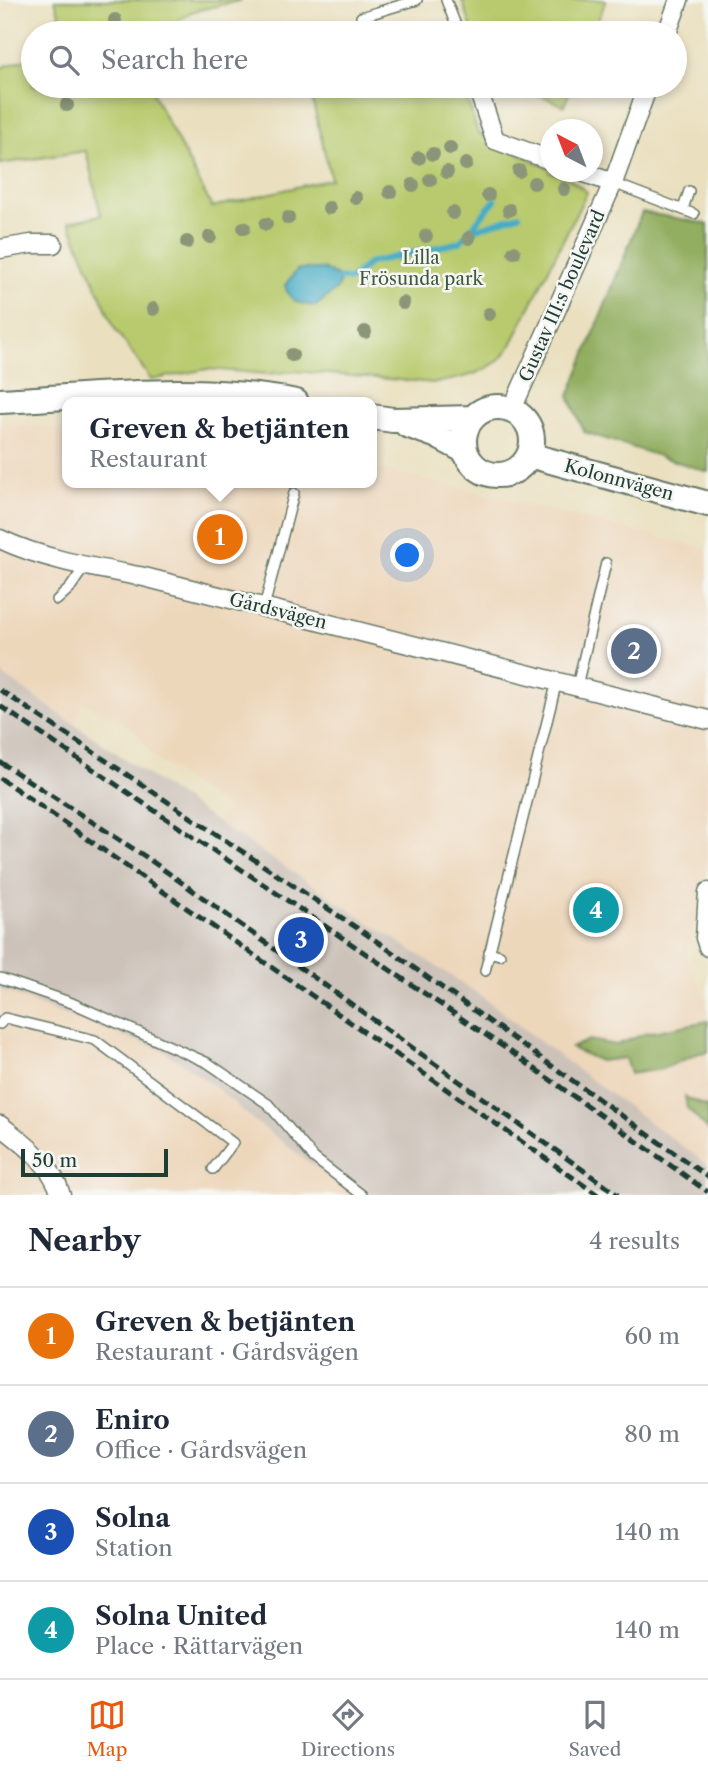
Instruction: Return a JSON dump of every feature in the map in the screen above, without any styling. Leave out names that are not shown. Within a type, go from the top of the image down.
[{"type":"street","points":[[671,21],[679,0]]},
{"type":"street","points":[[481,98],[495,140],[540,156]]},
{"type":"street","name":"Gustav III:s boulevard","points":[[512,410],[614,183],[644,98]]},
{"type":"street","points":[[603,179],[614,183]]},
{"type":"street","points":[[0,249],[53,244]]},
{"type":"street","points":[[71,397],[142,393],[253,397]]},
{"type":"street","points":[[0,401],[62,398]]},
{"type":"street","points":[[491,407],[512,410],[528,424],[532,444],[529,455],[523,465],[513,472],[502,475],[480,470],[471,462],[466,451],[466,428],[480,411],[491,407]]},
{"type":"street","points":[[383,419],[472,418]]},
{"type":"street","points":[[383,419],[435,435],[466,451]]},
{"type":"street","name":"Kolonnvägen","points":[[529,455],[708,504]]},
{"type":"street","name":"Gårdsvägen","points":[[0,539],[85,566],[144,577],[708,720]]},
{"type":"street","points":[[708,892],[705,937],[708,947]]},
{"type":"street","points":[[0,1125],[48,1168],[61,1195]]},
{"type":"lane","points":[[361,17],[417,0]]},
{"type":"lane","points":[[446,0],[454,21]]},
{"type":"lane","points":[[614,183],[694,214]]},
{"type":"lane","points":[[683,209],[689,191]]},
{"type":"lane","points":[[264,607],[294,493]]},
{"type":"lane","points":[[577,686],[606,563]]},
{"type":"lane","points":[[57,600],[70,588],[85,566]]},
{"type":"lane","points":[[485,971],[557,681]]},
{"type":"lane","points":[[489,952],[500,955]]},
{"type":"lane","points":[[0,978],[72,1003],[208,1063],[268,1104],[314,1158],[362,1195]]},
{"type":"lane","points":[[0,1024],[5,1018],[94,1040],[233,1143],[213,1169]]},
{"type":"shaded area","points":[[0,422],[62,429],[62,488],[377,488],[377,468],[708,549],[708,864],[686,957],[708,1003],[708,1165],[480,995],[218,823],[227,809],[154,758],[134,729],[82,702],[74,725],[0,673]]},
{"type":"shaded area","points":[[0,673],[218,823],[480,995],[708,1165],[708,1195],[353,1195],[253,1120],[217,1088],[163,1050],[0,989]]},
{"type":"shaded area","points":[[0,989],[163,1050],[217,1088],[253,1120],[353,1195],[0,1195]]},
{"type":"green space","points":[[55,0],[242,0],[191,12],[177,21],[61,21]]},
{"type":"green space","points":[[462,0],[606,0],[598,21],[469,21]]},
{"type":"green space","name":"Lilla Frösunda park","points":[[21,61],[21,98],[155,98],[212,207],[331,179],[312,98],[467,98],[478,133],[540,164],[540,182],[574,182],[587,192],[509,349],[494,364],[476,373],[435,383],[294,371],[268,374],[207,369],[151,380],[114,327],[69,222],[101,215],[86,151],[0,164],[0,68]]},
{"type":"green space","points":[[546,98],[567,98],[564,106]]},
{"type":"green space","points":[[642,212],[708,224],[708,472],[584,432],[569,396]]},
{"type":"green space","points":[[708,1021],[708,1052],[699,1053],[662,1069],[630,1074],[625,1058],[600,1061],[571,1048],[589,1040],[616,1045],[647,1033]]},
{"type":"green space","points":[[685,1097],[708,1107],[708,1130],[687,1108]]},
{"type":"water","points":[[298,269],[323,269],[341,278],[337,289],[316,306],[305,305],[292,299],[285,285]]},
{"type":"waterway","points":[[341,278],[350,280],[369,263],[460,242],[495,200]]},
{"type":"waterway","points":[[471,231],[519,215]]},
{"type":"railway","points":[[0,690],[375,940],[708,1177]]},
{"type":"railway","points":[[0,706],[517,1056],[708,1192]]},
{"type":"railway","points":[[0,762],[146,857],[618,1195]]},
{"type":"railway","points":[[0,778],[598,1195]]},
{"type":"place","name":"Greven & betjänten","points":[[220,537]]},
{"type":"place","name":"Eniro","points":[[634,651]]},
{"type":"place","name":"Solna United","points":[[596,910]]},
{"type":"place","name":"Solna","points":[[301,940]]}]
